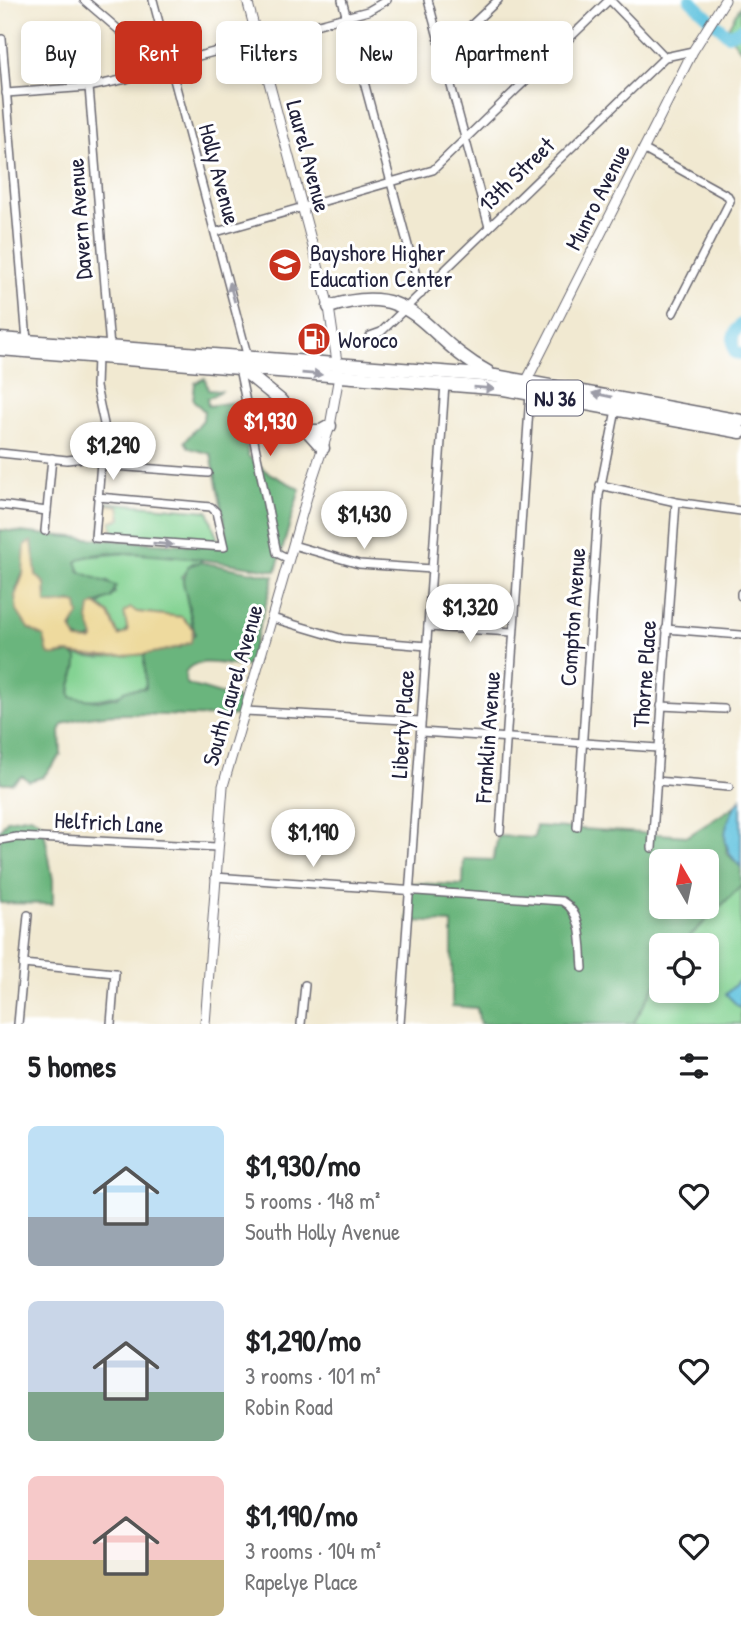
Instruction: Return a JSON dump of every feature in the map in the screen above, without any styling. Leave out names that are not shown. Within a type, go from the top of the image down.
[{"type":"highway","points":[[329,307],[369,297],[390,300],[406,308],[459,356],[495,376]]},
{"type":"highway","name":"NJ 36","points":[[0,339],[244,363]]},
{"type":"highway","name":"NJ 36","points":[[0,349],[339,370],[495,376],[527,380],[668,410],[741,421]]},
{"type":"highway","points":[[244,363],[323,448]]},
{"type":"highway","name":"NJ 36","points":[[339,370],[530,394],[741,432]]},
{"type":"highway","points":[[310,431],[321,431],[330,426]]},
{"type":"street","points":[[84,0],[115,25]]},
{"type":"street","name":"Holly Avenue","points":[[153,0],[157,21]]},
{"type":"street","name":"Laurel Avenue","points":[[247,0],[253,21]]},
{"type":"street","points":[[342,0],[421,294]]},
{"type":"street","points":[[322,24],[374,9],[387,0]]},
{"type":"street","points":[[428,0],[434,21]]},
{"type":"street","points":[[476,21],[498,0]]},
{"type":"street","points":[[216,232],[390,185],[433,170],[609,0],[665,57],[693,51]]},
{"type":"street","name":"Munro Avenue","points":[[527,380],[693,51],[725,0]]},
{"type":"street","points":[[2,39],[27,341]]},
{"type":"street","name":"13th Street","points":[[370,336],[381,332],[665,57]]},
{"type":"street","points":[[6,93],[89,87],[115,81]]},
{"type":"street","name":"Holly Avenue","points":[[171,84],[216,232],[244,363],[277,553],[289,559]]},
{"type":"street","name":"Laurel Avenue","points":[[270,84],[329,307],[339,370]]},
{"type":"street","points":[[451,84],[489,227]]},
{"type":"street","name":"Davern Avenue","points":[[89,87],[110,348]]},
{"type":"street","points":[[643,149],[728,196],[730,201],[673,313]]},
{"type":"street","points":[[97,356],[96,383],[104,418],[101,465],[98,497],[95,538],[222,549],[225,545],[211,507],[98,497]]},
{"type":"street","name":"South Laurel Avenue","points":[[205,1024],[223,786],[330,426],[339,370]]},
{"type":"street","name":"Liberty Place","points":[[400,1024],[445,384]]},
{"type":"street","name":"Franklin Avenue","points":[[500,831],[530,394]]},
{"type":"street","name":"Compton Avenue","points":[[578,827],[600,485],[616,410]]},
{"type":"street","points":[[0,453],[75,460],[101,456]]},
{"type":"street","points":[[45,531],[52,458]]},
{"type":"street","points":[[101,465],[208,473]]},
{"type":"street","points":[[600,485],[676,502],[741,511]]},
{"type":"street","name":"Thorne Place","points":[[652,848],[676,502]]},
{"type":"street","points":[[0,505],[47,511]]},
{"type":"street","points":[[293,545],[359,564],[432,569]]},
{"type":"street","points":[[272,618],[343,639],[427,646]]},
{"type":"street","points":[[428,627],[513,632]]},
{"type":"street","points":[[666,629],[741,635]]},
{"type":"street","points":[[661,706],[724,709]]},
{"type":"street","points":[[245,711],[421,721]]},
{"type":"street","points":[[421,732],[658,748]]},
{"type":"street","points":[[656,781],[729,787]]},
{"type":"street","name":"Helfrich Lane","points":[[0,840],[17,837],[217,847]]},
{"type":"street","points":[[215,877],[562,901],[572,908],[577,917],[583,968]]},
{"type":"street","points":[[18,1024],[28,915]]},
{"type":"street","points":[[23,964],[115,973],[111,1024]]},
{"type":"street","points":[[301,1024],[305,985]]},
{"type":"green space","points":[[741,5],[741,50],[726,31]]},
{"type":"green space","points":[[205,378],[208,390],[221,391],[207,399],[208,406],[241,401],[248,456],[267,472],[300,489],[276,571],[172,556],[113,553],[91,556],[76,562],[80,572],[116,586],[111,598],[95,604],[94,638],[83,641],[72,635],[74,622],[71,602],[55,606],[46,603],[45,584],[36,575],[33,549],[16,590],[28,628],[44,637],[59,655],[71,653],[77,658],[71,697],[98,701],[117,697],[126,690],[146,688],[144,656],[148,652],[181,647],[195,634],[183,582],[188,566],[200,562],[274,576],[248,666],[204,663],[190,667],[185,673],[186,683],[190,685],[227,696],[234,695],[239,703],[237,715],[125,714],[82,718],[63,724],[60,731],[61,755],[43,777],[29,781],[22,776],[12,783],[0,783],[0,530],[219,546],[227,535],[211,454],[189,448],[185,441],[203,420],[204,411],[193,400],[195,383]]},
{"type":"green space","points":[[103,502],[208,511],[218,541],[101,535]]},
{"type":"green space","points":[[127,553],[202,559],[192,563],[182,576],[193,629],[182,617],[137,612],[124,635],[116,633],[109,614],[99,605],[115,593],[108,581],[99,581],[80,572],[76,562],[82,557]]},
{"type":"green space","points":[[148,652],[144,662],[147,682],[142,691],[90,700],[71,697],[76,671],[74,655],[97,658]]},
{"type":"green space","points":[[735,806],[725,835],[727,853],[741,867],[741,886],[719,908],[719,849],[649,849],[649,919],[707,919],[693,933],[649,933],[649,996],[633,1024],[480,1024],[477,1008],[452,1006],[452,923],[408,921],[410,883],[463,885],[464,859],[493,860],[498,836],[534,838],[536,826],[688,836]]},
{"type":"green space","points":[[31,816],[43,824],[53,880],[53,904],[0,903],[0,830],[7,820]]},
{"type":"green space","points":[[741,886],[741,979],[727,994],[741,1009],[741,1024],[633,1024],[649,996],[649,1003],[719,1003],[719,933],[693,933],[707,919],[719,919],[719,908]]},
{"type":"sand","points":[[104,504],[119,506],[121,519],[111,521],[113,535],[101,532]]},
{"type":"sand","points":[[32,541],[36,575],[45,584],[46,603],[77,604],[79,615],[71,628],[77,640],[91,641],[94,638],[88,620],[90,607],[95,604],[109,614],[119,636],[128,632],[124,612],[131,608],[137,612],[182,617],[193,629],[191,642],[147,654],[48,654],[44,637],[28,628],[17,611],[15,596],[23,575],[25,545]]},
{"type":"water","points":[[741,798],[741,867],[728,850],[725,834],[730,817]]},
{"type":"water","points":[[741,979],[741,1009],[726,994]]},
{"type":"waterway","points":[[690,0],[728,35],[741,29]]},
{"type":"waterway","points":[[741,324],[733,341],[735,353],[741,354]]},
{"type":"place","name":"Bayshore Higher Education Center","points":[[285,265]]},
{"type":"place","name":"Woroco","points":[[314,339]]}]
